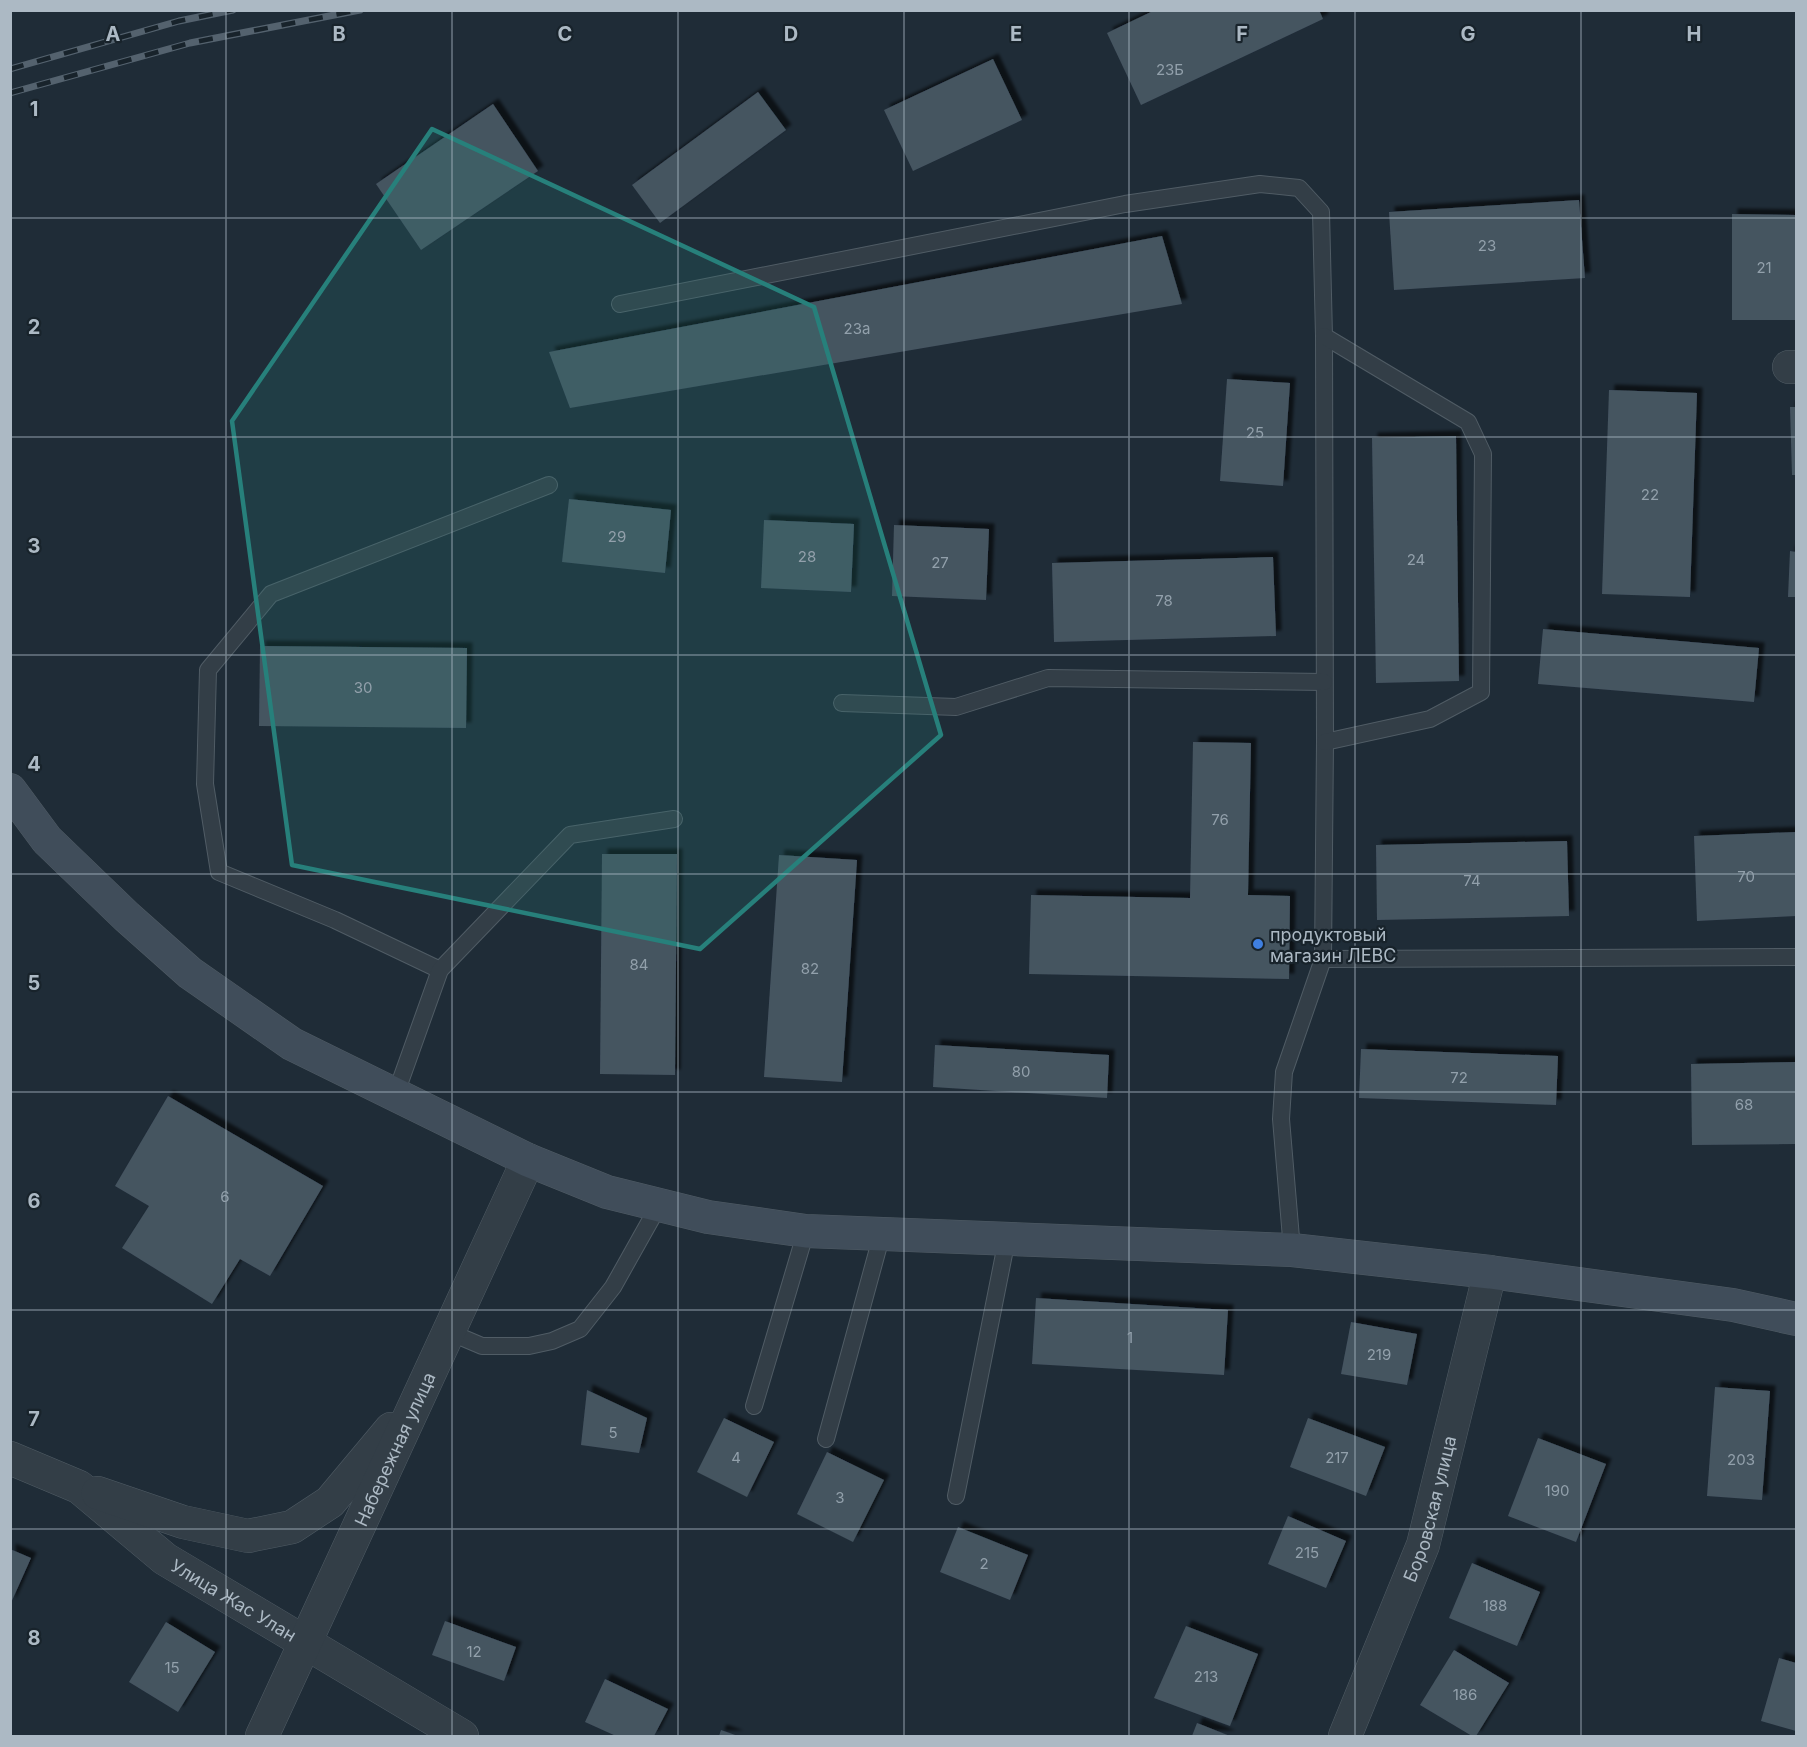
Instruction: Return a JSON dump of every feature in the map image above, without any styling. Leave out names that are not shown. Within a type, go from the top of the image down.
[{"type":"main road","points":[[10,790],[47,840],[127,917],[190,973],[292,1044],[528,1160],[608,1192],[708,1217],[806,1231],[1292,1250],[1490,1272],[1733,1305],[1797,1319]]},
{"type":"street","name":"Набережная улица","points":[[262,1737],[528,1160]]},
{"type":"street","name":"Боровская улица","points":[[1345,1737],[1423,1545],[1490,1272]]},
{"type":"street","points":[[79,1487],[183,1522],[248,1536],[292,1527],[330,1502],[419,1395]]},
{"type":"street","name":"Улица Жас Улан","points":[[10,1458],[79,1487],[165,1559],[462,1737]]},
{"type":"lane","points":[[620,304],[1125,204],[1260,184],[1299,188],[1321,212],[1325,742],[1323,959],[1284,1072],[1281,1119],[1292,1250]]},
{"type":"lane","points":[[1323,336],[1468,422],[1483,454],[1481,692],[1430,719],[1325,742]]},
{"type":"lane","points":[[440,969],[335,920],[219,872],[205,784],[208,670],[270,594],[549,485]]},
{"type":"lane","points":[[842,703],[956,707],[1048,678],[1324,682]]},
{"type":"lane","points":[[395,1096],[440,969],[570,836],[674,819]]},
{"type":"lane","points":[[1323,959],[1797,957]]},
{"type":"lane","points":[[448,1332],[482,1346],[529,1346],[552,1341],[580,1329],[613,1287],[659,1205]]},
{"type":"lane","points":[[754,1406],[806,1231]]},
{"type":"lane","points":[[826,1438],[882,1234]]},
{"type":"lane","points":[[956,1496],[1007,1239]]},
{"type":"highlighted area","points":[[432,129],[814,307],[941,735],[700,949],[292,865],[232,421]]},
{"type":"building","points":[[1155,10],[1319,10],[1323,19],[1141,105],[1107,33]]},
{"type":"building","points":[[993,59],[1022,120],[913,171],[884,110]]},
{"type":"building","points":[[758,92],[786,130],[660,223],[632,185]]},
{"type":"building","points":[[493,104],[538,171],[421,250],[376,184]]},
{"type":"building","points":[[1579,200],[1585,278],[1394,290],[1389,212]]},
{"type":"building","points":[[1732,214],[1796,215],[1796,320],[1732,320]]},
{"type":"building","points":[[1162,236],[1182,304],[570,408],[549,352]]},
{"type":"building","points":[[1227,379],[1290,383],[1283,486],[1220,481]]},
{"type":"building","points":[[1609,390],[1697,393],[1690,597],[1602,594]]},
{"type":"building","points":[[1790,407],[1796,407],[1796,475],[1792,475]]},
{"type":"building","points":[[1456,436],[1459,681],[1376,683],[1372,438]]},
{"type":"building","points":[[569,499],[671,510],[665,573],[562,562]]},
{"type":"building","points":[[764,520],[854,524],[851,592],[761,588]]},
{"type":"building","points":[[894,525],[989,529],[986,600],[892,596]]},
{"type":"building","points":[[1790,551],[1796,552],[1796,597],[1788,597]]},
{"type":"building","points":[[1273,557],[1276,636],[1054,642],[1052,563]]},
{"type":"building","points":[[1543,629],[1759,648],[1754,702],[1538,684]]},
{"type":"building","points":[[260,646],[467,648],[466,728],[259,726]]},
{"type":"building","points":[[1193,742],[1251,743],[1248,895],[1290,896],[1289,979],[1029,974],[1031,895],[1190,898]]},
{"type":"building","points":[[1796,832],[1796,916],[1697,921],[1694,836]]},
{"type":"building","points":[[1567,841],[1569,916],[1377,920],[1376,845]]},
{"type":"building","points":[[602,854],[677,854],[675,1075],[600,1074]]},
{"type":"building","points":[[779,855],[857,860],[842,1082],[764,1077]]},
{"type":"building","points":[[935,1045],[1109,1055],[1107,1098],[933,1087]]},
{"type":"building","points":[[1361,1049],[1558,1056],[1556,1105],[1359,1098]]},
{"type":"building","points":[[1796,1062],[1796,1144],[1692,1145],[1691,1064]]},
{"type":"building","points":[[168,1096],[323,1186],[270,1276],[240,1259],[212,1304],[122,1248],[149,1206],[115,1186]]},
{"type":"building","points":[[1036,1298],[1228,1310],[1224,1375],[1032,1364]]},
{"type":"building","points":[[1351,1322],[1417,1334],[1407,1385],[1341,1374]]},
{"type":"building","points":[[1715,1387],[1770,1391],[1762,1500],[1707,1496]]},
{"type":"building","points":[[587,1390],[647,1418],[639,1453],[581,1445]]},
{"type":"building","points":[[724,1418],[774,1442],[747,1497],[697,1472]]},
{"type":"building","points":[[1308,1418],[1385,1447],[1366,1496],[1290,1467]]},
{"type":"building","points":[[1538,1438],[1606,1464],[1576,1542],[1508,1516]]},
{"type":"building","points":[[827,1452],[884,1480],[853,1542],[797,1514]]},
{"type":"building","points":[[1288,1516],[1346,1541],[1326,1588],[1268,1564]]},
{"type":"building","points":[[958,1527],[1028,1555],[1010,1600],[940,1572]]},
{"type":"building","points":[[10,1549],[31,1558],[10,1605]]},
{"type":"building","points":[[1472,1563],[1540,1592],[1517,1646],[1449,1618]]},
{"type":"building","points":[[445,1621],[516,1647],[504,1681],[432,1655]]},
{"type":"building","points":[[166,1622],[215,1652],[178,1712],[129,1682]]},
{"type":"building","points":[[1186,1626],[1258,1654],[1230,1726],[1154,1698]]},
{"type":"building","points":[[1454,1650],[1509,1683],[1476,1736],[1472,1736],[1420,1705]]},
{"type":"building","points":[[1779,1658],[1796,1663],[1796,1731],[1761,1721]]},
{"type":"building","points":[[605,1679],[668,1709],[654,1736],[616,1736],[585,1722]]},
{"type":"building","points":[[1197,1723],[1230,1736],[1192,1736]]},
{"type":"building","points":[[721,1730],[738,1736],[719,1736]]},
{"type":"railway","points":[[10,69],[179,21],[233,10]]},
{"type":"railway","points":[[10,93],[190,43],[360,10]]},
{"type":"place","name":"продуктовый магазин ЛЕВС","points":[[1258,944]]}]
